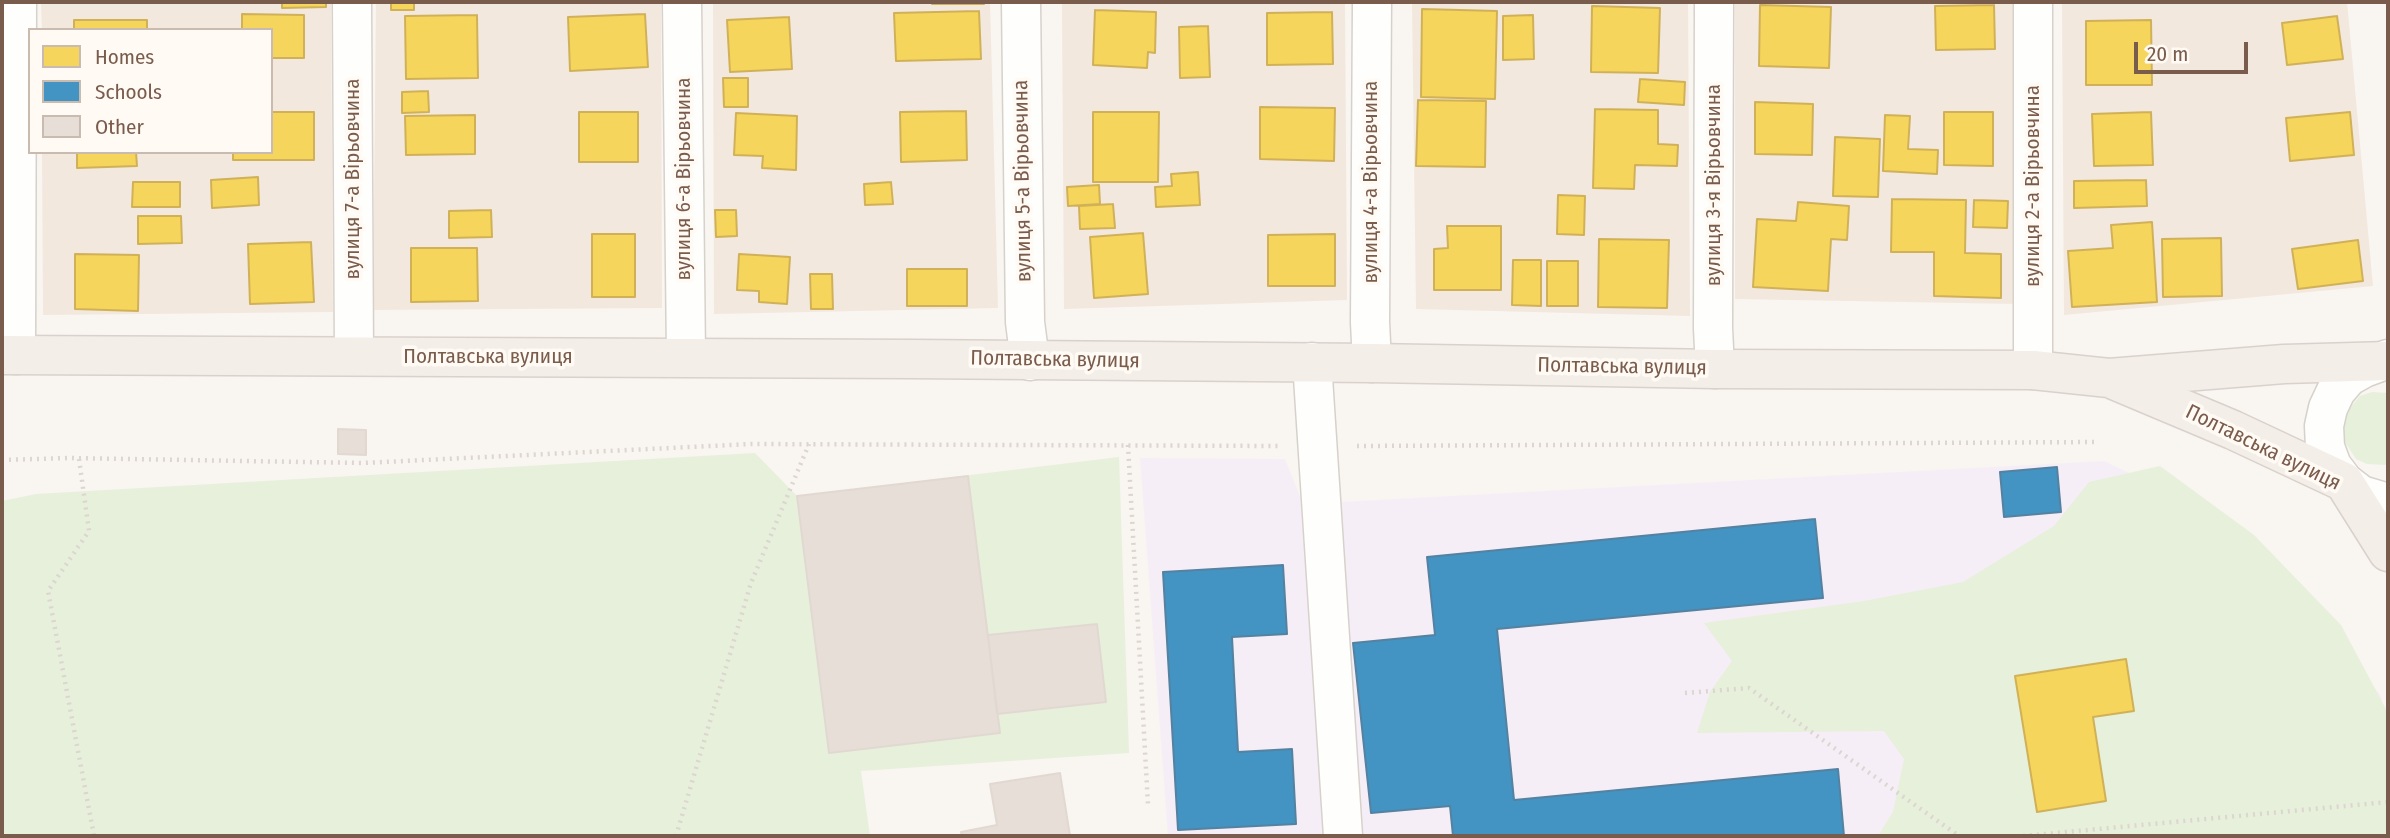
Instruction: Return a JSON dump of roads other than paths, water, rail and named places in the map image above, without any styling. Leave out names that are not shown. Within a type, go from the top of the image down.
[{"type":"main road","name":"Полтавська вулиця","points":[[9,355],[1372,362],[1715,369],[2033,370],[2109,378],[2387,359]]},
{"type":"main road","name":"Полтавська вулиця","points":[[2109,378],[2233,430],[2344,482],[2388,552]]},
{"type":"street","points":[[9,355],[17,2]]},
{"type":"street","name":"вулиця 7-а Вірьовчина","points":[[352,2],[354,356]]},
{"type":"street","name":"вулиця 6-а Вірьовчина","points":[[682,2],[686,357]]},
{"type":"street","name":"вулиця 5-а Вірьовчина","points":[[1021,2],[1025,308],[1030,361]]},
{"type":"street","name":"вулиця 4-а Вірьовчинa","points":[[1372,2],[1372,362]]},
{"type":"street","name":"вулиця 3-я Вірьовчина","points":[[1714,2],[1715,369]]},
{"type":"street","name":"вулиця 2-а Вірьовчина","points":[[2033,2],[2033,370]]},
{"type":"street","points":[[2387,359],[2348,377],[2336,391],[2324,426],[2325,447],[2332,466],[2344,482],[2361,495],[2388,503]]},
{"type":"street","points":[[1312,362],[1343,836]]}]
